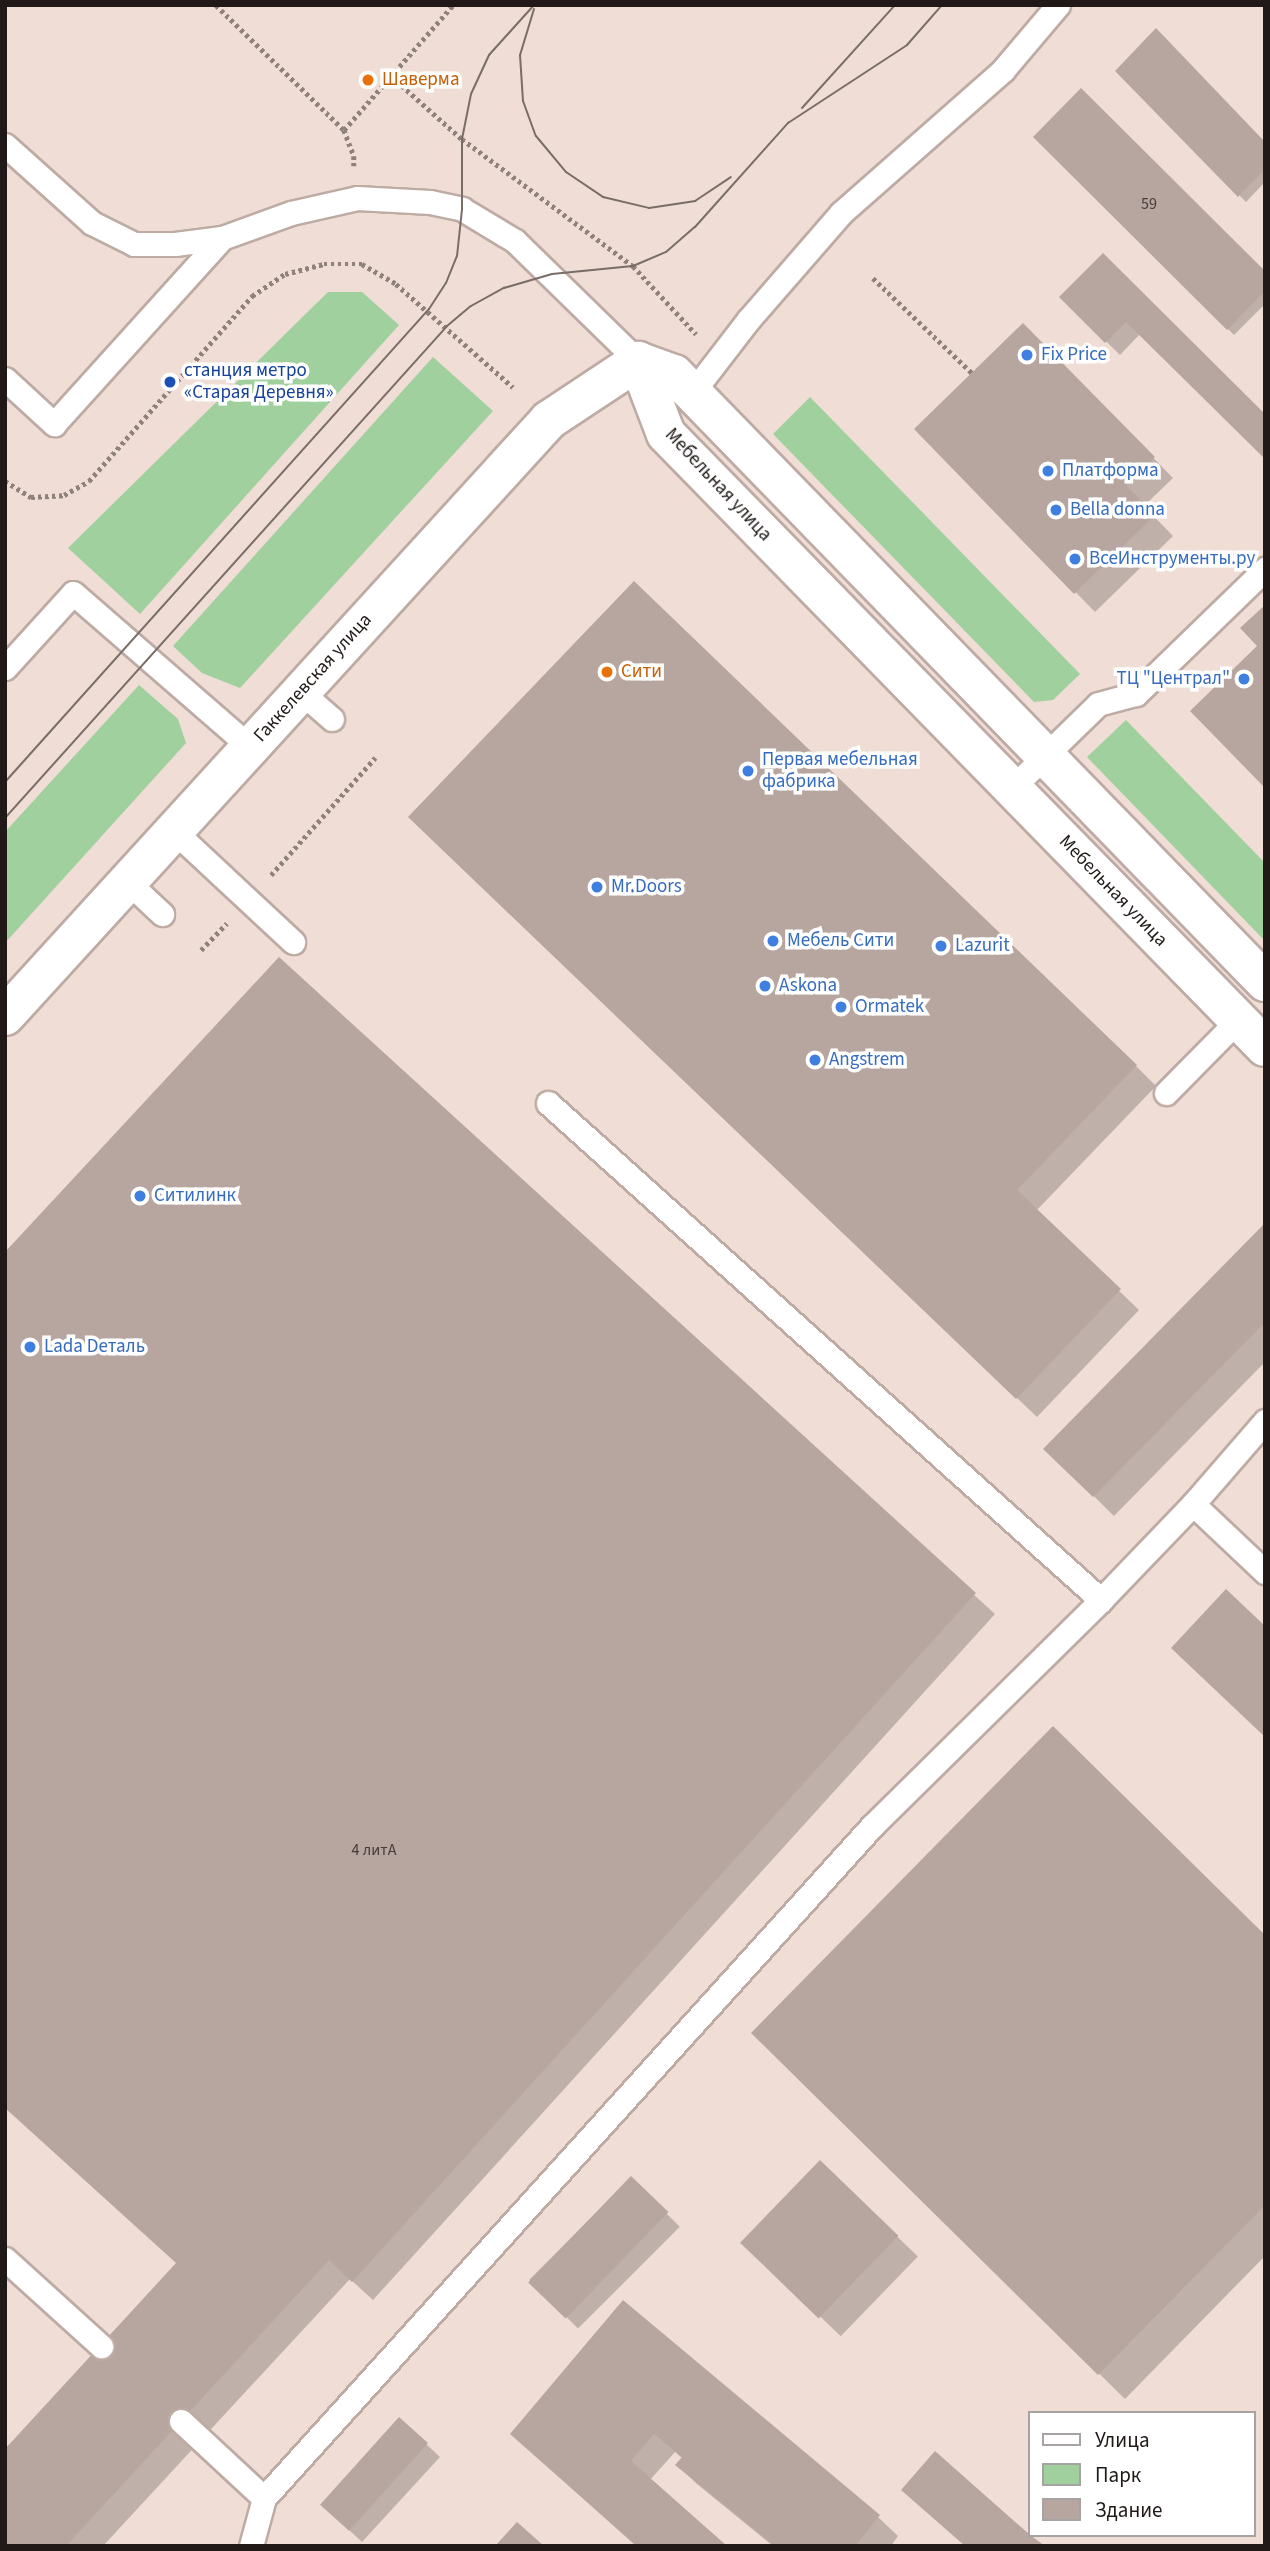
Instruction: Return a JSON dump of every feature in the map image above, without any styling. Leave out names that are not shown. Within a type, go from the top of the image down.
[{"type":"street","points":[[638,361],[674,374],[1265,982]]},
{"type":"street","name":"Гаккелевская улица","points":[[5,1016],[549,420],[638,361]]},
{"type":"street","name":"Мебельная улица","points":[[638,361],[666,434],[1265,1048]]},
{"type":"lane","points":[[692,393],[718,358],[841,213],[1003,70],[1058,5]]},
{"type":"lane","points":[[5,145],[92,223],[134,244],[175,244],[222,238],[291,212],[357,198],[430,202],[462,209],[515,240],[638,361]]},
{"type":"lane","points":[[5,379],[54,424],[222,238]]},
{"type":"lane","points":[[1012,788],[1098,704],[1136,694],[1265,569]]},
{"type":"lane","points":[[5,668],[73,593],[250,747]]},
{"type":"lane","points":[[301,692],[332,719]]},
{"type":"lane","points":[[174,831],[293,942]]},
{"type":"lane","points":[[128,882],[162,914]]},
{"type":"lane","points":[[1166,1093],[1238,1020]]},
{"type":"lane","points":[[548,1102],[1101,1600]]},
{"type":"lane","points":[[251,2546],[264,2498],[872,1826],[1101,1600],[1193,1504],[1265,1421]]},
{"type":"lane","points":[[1193,1504],[1265,1572]]},
{"type":"lane","points":[[7,2265],[101,2346]]},
{"type":"lane","points":[[181,2421],[264,2498]]},
{"type":"path","points":[[216,5],[344,130],[354,156],[355,168]]},
{"type":"path","points":[[344,130],[453,5]]},
{"type":"path","points":[[391,76],[461,139],[633,266],[718,358]]},
{"type":"path","points":[[5,481],[31,497],[64,495],[89,481],[251,296],[285,274],[324,264],[362,264],[396,284],[429,309],[513,387]]},
{"type":"path","points":[[873,278],[972,373]]},
{"type":"path","points":[[201,950],[375,758]]},
{"type":"green space","points":[[328,292],[362,292],[399,325],[140,614],[68,548]]},
{"type":"green space","points":[[433,357],[493,411],[240,688],[202,673],[173,646]]},
{"type":"green space","points":[[810,397],[1080,674],[1053,700],[1034,702],[773,434]]},
{"type":"green space","points":[[139,685],[178,719],[186,743],[5,943],[5,832]]},
{"type":"green space","points":[[1126,720],[1265,863],[1265,941],[1087,757]]},
{"type":"building","points":[[1156,28],[1265,142],[1265,169],[1238,197],[1115,71]]},
{"type":"building","points":[[1081,88],[1265,271],[1265,291],[1227,330],[1033,137]]},
{"type":"building","points":[[1103,253],[1265,414],[1265,459],[1126,322],[1105,343],[1059,297]]},
{"type":"building","name":"Платформа","points":[[1023,323],[1155,457],[1126,485],[1155,515],[1074,594],[914,429]]},
{"type":"building","name":"Мебель Сити","points":[[634,581],[1137,1065],[1017,1190],[1121,1289],[1016,1399],[408,817]]},
{"type":"building","name":"ТЦ \"Централ\"","points":[[1265,605],[1265,788],[1190,711],[1257,646],[1240,628]]},
{"type":"building","points":[[279,957],[976,1593],[352,2282],[329,2260],[66,2546],[5,2546],[5,2449],[176,2263],[5,2108],[5,1252]]},
{"type":"building","points":[[1265,1223],[1265,1322],[1093,1497],[1043,1449]]},
{"type":"building","points":[[1226,1589],[1265,1626],[1265,1737],[1171,1648]]},
{"type":"building","points":[[1053,1726],[1265,1935],[1265,2205],[1098,2375],[751,2033]]},
{"type":"building","points":[[820,2160],[898,2236],[819,2318],[740,2243]]},
{"type":"building","points":[[631,2176],[668,2212],[566,2319],[528,2282]]},
{"type":"building","points":[[623,2300],[880,2515],[855,2546],[775,2546],[675,2465],[682,2457],[654,2434],[631,2461],[727,2546],[637,2546],[510,2434]]},
{"type":"building","points":[[399,2417],[428,2443],[349,2531],[320,2505]]},
{"type":"building","points":[[935,2451],[1028,2533],[1028,2537],[1033,2537],[1045,2546],[965,2546],[901,2490]]},
{"type":"building","points":[[517,2522],[544,2546],[495,2546]]},
{"type":"tram line","points":[[5,782],[429,309],[446,283],[457,256],[462,209],[462,139],[471,94],[489,55],[534,5]]},
{"type":"tram line","points":[[802,108],[895,5]]},
{"type":"tram line","points":[[5,818],[447,326],[471,306],[504,288],[552,274],[633,266],[666,252],[695,227],[788,123],[907,45],[942,5]]},
{"type":"tram line","points":[[534,9],[520,55],[523,101],[536,136],[566,172],[603,197],[649,208],[695,201],[731,177]]},
{"type":"place","name":"Шаверма","points":[[368,80]]},
{"type":"place","name":"Fix Price","points":[[1027,355]]},
{"type":"place","name":"станция метро «Старая Деревня»","points":[[170,382]]},
{"type":"place","name":"Платформа","points":[[1048,471]]},
{"type":"place","name":"Bella donna","points":[[1056,510]]},
{"type":"place","name":"ВсеИнструменты.ру","points":[[1075,559]]},
{"type":"place","name":"Сити","points":[[607,672]]},
{"type":"place","name":"ТЦ \"Централ\"","points":[[1244,679]]},
{"type":"place","name":"Первая мебельная фабрика","points":[[748,771]]},
{"type":"place","name":"Mr.Doors","points":[[597,887]]},
{"type":"place","name":"Мебель Сити","points":[[773,941]]},
{"type":"place","name":"Lazurit","points":[[941,946]]},
{"type":"place","name":"Askona","points":[[765,986]]},
{"type":"place","name":"Ormatek","points":[[841,1007]]},
{"type":"place","name":"Angstrem","points":[[815,1060]]},
{"type":"place","name":"Ситилинк","points":[[140,1196]]},
{"type":"place","name":"Lada Dеталь","points":[[30,1347]]}]
